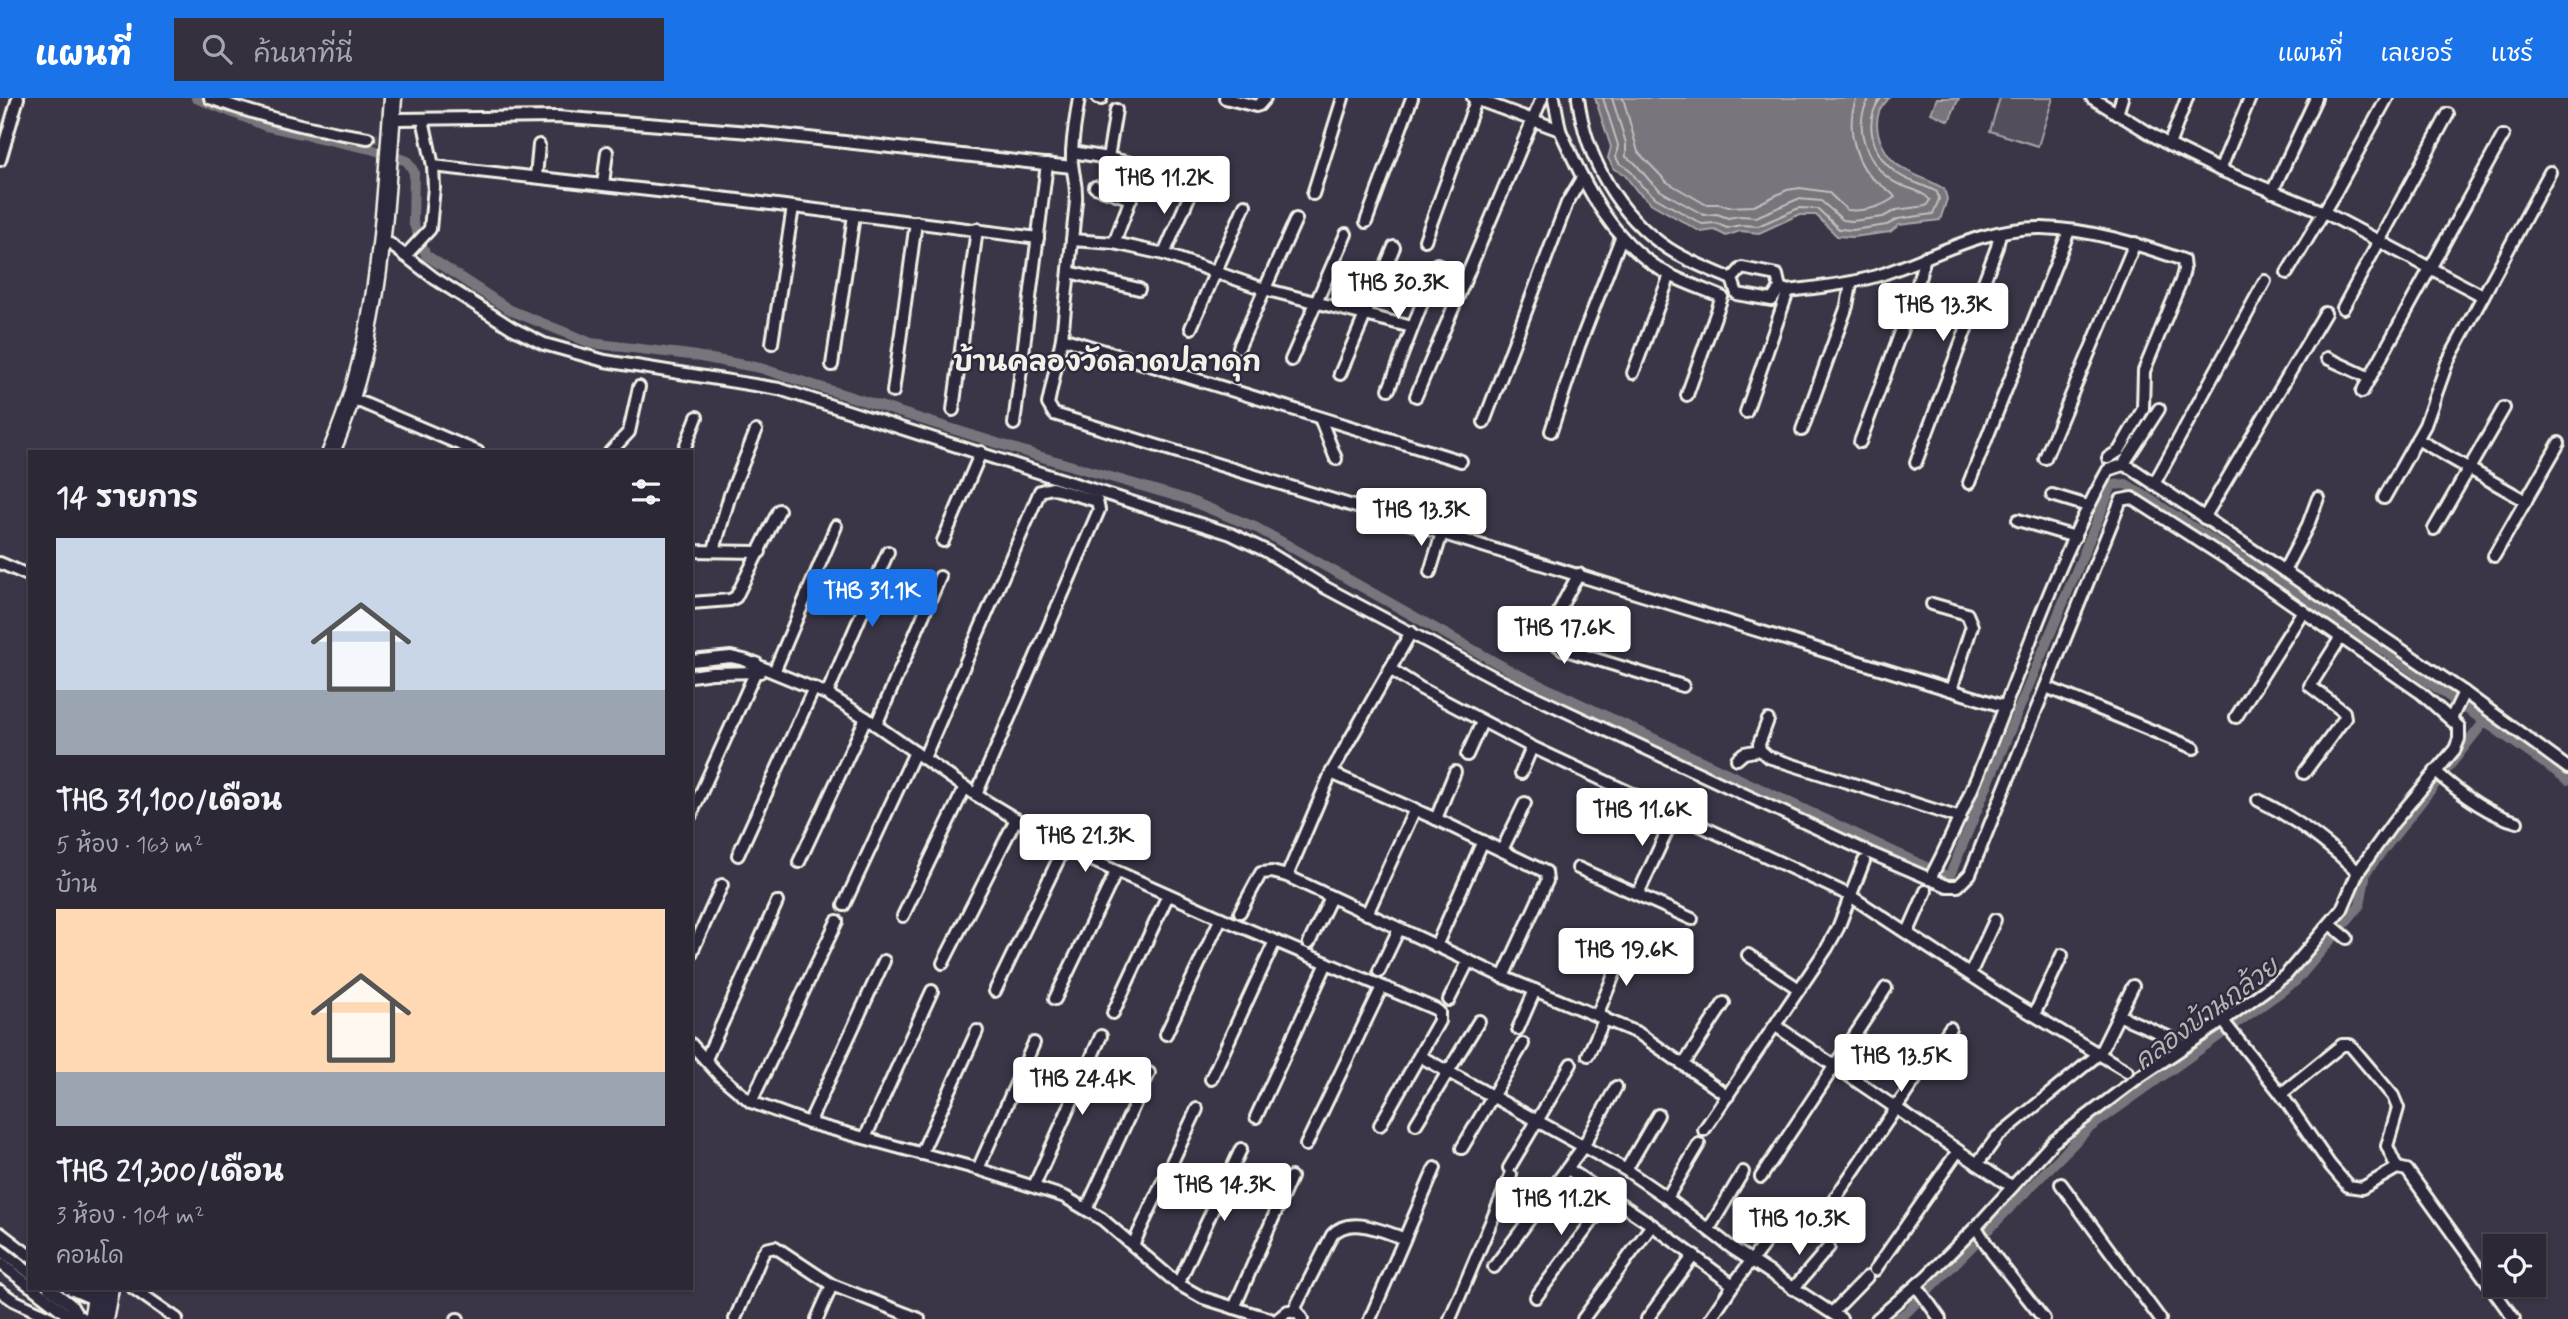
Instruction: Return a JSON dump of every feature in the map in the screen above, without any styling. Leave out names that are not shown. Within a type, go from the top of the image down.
[{"type":"street","points":[[0,160],[18,98]]},
{"type":"street","points":[[210,98],[281,120],[368,138]]},
{"type":"street","points":[[393,98],[396,119]]},
{"type":"street","points":[[341,450],[377,333],[400,98]]},
{"type":"street","points":[[1079,98],[1072,152],[1072,167],[1077,186],[1069,272],[1062,338],[1048,404],[1054,414],[2006,707]]},
{"type":"street","points":[[1225,98],[1256,106],[1265,98]]},
{"type":"street","points":[[1313,194],[1343,98]]},
{"type":"street","points":[[1366,222],[1412,98]]},
{"type":"street","points":[[1416,396],[1542,98]]},
{"type":"street","points":[[1554,98],[1560,130],[1582,178],[1594,201],[1621,237],[1670,275],[1722,297],[1687,395]]},
{"type":"street","points":[[1578,98],[1590,151],[1606,183],[1625,208],[1646,231],[1669,249],[1695,264],[1732,279],[1737,293],[1772,300],[1784,289],[1852,284],[1973,239],[2000,233],[2043,229],[2136,243],[2183,260],[2184,270],[2144,371],[2143,409],[2119,451],[2108,458]]},
{"type":"street","points":[[2092,98],[2169,145],[2220,170],[2324,212],[2483,296]]},
{"type":"street","points":[[2117,114],[2122,98]]},
{"type":"street","points":[[2169,145],[2187,98]]},
{"type":"street","points":[[2220,170],[2250,98]]},
{"type":"street","points":[[2272,192],[2316,98]]},
{"type":"street","points":[[2287,273],[2387,98]]},
{"type":"street","points":[[1424,240],[1475,99],[1560,130]]},
{"type":"street","points":[[1108,158],[1116,110]]},
{"type":"street","points":[[2343,307],[2448,114]]},
{"type":"street","points":[[396,119],[570,117],[763,133],[1072,167]]},
{"type":"street","points":[[410,252],[426,236],[432,223],[433,166],[423,119]]},
{"type":"street","points":[[2362,392],[2503,136]]},
{"type":"street","points":[[536,176],[538,145]]},
{"type":"street","points":[[603,184],[607,152]]},
{"type":"street","points":[[1072,152],[1153,168]]},
{"type":"street","points":[[1014,424],[1047,164]]},
{"type":"street","points":[[433,166],[536,176],[1038,238]]},
{"type":"street","points":[[2384,498],[2425,425],[2447,363],[2550,172]]},
{"type":"street","points":[[1114,243],[1139,177]]},
{"type":"street","points":[[1484,422],[1567,203],[1582,178]]},
{"type":"street","points":[[1095,187],[1130,199]]},
{"type":"street","points":[[1164,254],[1192,190]]},
{"type":"street","points":[[1191,328],[1245,205]]},
{"type":"street","points":[[772,343],[793,207]]},
{"type":"street","points":[[832,365],[854,215]]},
{"type":"street","points":[[1239,347],[1296,219]]},
{"type":"street","points":[[893,391],[916,222]]},
{"type":"street","points":[[953,410],[977,229]]},
{"type":"street","points":[[1969,483],[2069,231]]},
{"type":"street","points":[[1916,462],[2000,233]]},
{"type":"street","points":[[1291,360],[1346,234]]},
{"type":"street","points":[[1551,431],[1579,346],[1621,237]]},
{"type":"street","points":[[1072,240],[1114,243],[1164,254],[1264,289],[1412,327]]},
{"type":"street","points":[[2045,458],[2136,243]]},
{"type":"street","points":[[385,244],[410,252],[428,274],[544,344],[605,361],[779,389],[1231,534],[1512,687],[1947,886],[1958,886],[1970,874],[2122,500],[2132,498],[2454,714],[2459,727],[2459,739],[2455,749],[2393,823],[2358,872],[2342,909],[2331,925],[2286,975],[2224,1023],[2139,1077],[2053,1142],[1977,1230],[1919,1285],[1877,1319]]},
{"type":"street","points":[[332,450],[357,381],[369,335],[385,244]]},
{"type":"street","points":[[1340,373],[1394,247]]},
{"type":"street","points":[[1860,442],[1915,294],[1925,257]]},
{"type":"street","points":[[1389,389],[1437,264]]},
{"type":"street","points":[[1732,279],[1742,268],[1777,275],[1784,289],[1746,412]]},
{"type":"street","points":[[1069,272],[1139,289]]},
{"type":"street","points":[[1633,373],[1670,275]]},
{"type":"street","points":[[2154,484],[2265,281]]},
{"type":"street","points":[[1801,430],[1847,306],[1852,284]]},
{"type":"street","points":[[2204,517],[2325,313]]},
{"type":"street","points":[[1062,338],[1461,461]]},
{"type":"street","points":[[2327,358],[2370,378]]},
{"type":"street","points":[[612,450],[629,432],[639,387]]},
{"type":"street","points":[[358,401],[473,450]]},
{"type":"street","points":[[2434,529],[2504,408]]},
{"type":"street","points":[[2123,465],[2159,409]]},
{"type":"street","points":[[684,450],[697,417]]},
{"type":"street","points":[[1320,418],[1336,459]]},
{"type":"street","points":[[714,550],[730,495],[756,430]]},
{"type":"street","points":[[2417,439],[2526,501]]},
{"type":"street","points":[[2494,556],[2559,443]]},
{"type":"street","points":[[943,541],[981,452]]},
{"type":"street","points":[[1931,877],[1960,818],[2088,506],[2108,470],[2123,465],[2132,468],[2464,693],[2568,768]]},
{"type":"street","points":[[844,905],[920,755],[1037,496],[1041,491],[1052,488],[1097,501],[1099,510],[976,795]]},
{"type":"street","points":[[2052,495],[2088,506]]},
{"type":"street","points":[[2284,571],[2308,525],[2318,498]]},
{"type":"street","points":[[693,603],[730,600],[736,597],[779,510]]},
{"type":"street","points":[[2018,520],[2074,537]]},
{"type":"street","points":[[693,811],[836,526]]},
{"type":"street","points":[[1430,572],[1442,533]]},
{"type":"street","points":[[693,551],[760,552]]},
{"type":"street","points":[[827,694],[888,552]]},
{"type":"street","points":[[0,563],[28,575]]},
{"type":"street","points":[[1579,574],[1558,615],[1554,628],[1555,643],[1563,649],[1683,686]]},
{"type":"street","points":[[876,725],[940,577]]},
{"type":"street","points":[[1932,604],[1967,614],[1971,621],[1972,626],[1951,690]]},
{"type":"street","points":[[2236,717],[2303,611]]},
{"type":"street","points":[[1287,876],[1331,773],[1411,632]]},
{"type":"street","points":[[2304,773],[2345,718],[2344,712],[2309,686],[2341,637]]},
{"type":"street","points":[[693,661],[731,657],[827,694],[976,795],[1064,848],[1435,1009],[1440,1016],[1380,1125]]},
{"type":"street","points":[[693,676],[763,669]]},
{"type":"street","points":[[1390,669],[1420,688],[1532,747],[1849,895],[2127,1072]]},
{"type":"street","points":[[2046,687],[2194,748]]},
{"type":"street","points":[[738,855],[814,688]]},
{"type":"street","points":[[2454,714],[2464,693]]},
{"type":"street","points":[[799,862],[866,718]]},
{"type":"street","points":[[1768,720],[1759,744],[1760,750],[1769,757],[1886,792],[1960,818]]},
{"type":"street","points":[[1467,755],[1482,722]]},
{"type":"street","points":[[1521,774],[1532,747]]},
{"type":"street","points":[[1737,759],[1744,753],[1760,750]]},
{"type":"street","points":[[1436,819],[1455,772]]},
{"type":"street","points":[[1331,773],[1483,841],[1542,869],[1548,875],[1503,977]]},
{"type":"street","points":[[2437,773],[2452,786],[2501,817],[2517,822]]},
{"type":"street","points":[[903,916],[965,787]]},
{"type":"street","points":[[2258,800],[2283,812],[2308,830],[2358,872]]},
{"type":"street","points":[[1502,850],[1525,803]]},
{"type":"street","points":[[1367,914],[1415,810]]},
{"type":"street","points":[[1638,894],[1675,814]]},
{"type":"street","points":[[943,963],[1016,818]]},
{"type":"street","points":[[1436,946],[1483,841]]},
{"type":"street","points":[[995,991],[1064,848]]},
{"type":"street","points":[[1704,1130],[1827,948],[1838,928],[1864,861]]},
{"type":"street","points":[[1578,867],[1692,919]]},
{"type":"street","points":[[1055,999],[1116,872]]},
{"type":"street","points":[[1240,912],[1261,873],[1272,872],[1287,876],[1503,977],[1637,1033],[1728,1096]]},
{"type":"street","points":[[693,950],[722,885]]},
{"type":"street","points":[[1908,932],[1926,891]]},
{"type":"street","points":[[1113,1013],[1168,895]]},
{"type":"street","points":[[1309,943],[1331,897]]},
{"type":"street","points":[[706,1059],[777,902]]},
{"type":"street","points":[[1166,1034],[1221,918]]},
{"type":"street","points":[[1970,974],[1995,920]]},
{"type":"street","points":[[751,1102],[836,921]]},
{"type":"street","points":[[2331,925],[2346,937]]},
{"type":"street","points":[[1379,971],[1398,929]]},
{"type":"street","points":[[1211,1079],[1275,941]]},
{"type":"street","points":[[1588,1055],[1625,949]]},
{"type":"street","points":[[1748,955],[1799,989]]},
{"type":"street","points":[[2034,1015],[2062,955]]},
{"type":"street","points":[[809,1123],[884,961]]},
{"type":"street","points":[[1449,1000],[1468,961]]},
{"type":"street","points":[[1256,1117],[1327,963]]},
{"type":"street","points":[[1977,1164],[1997,1138],[2099,1053],[2133,986]]},
{"type":"street","points":[[1307,1145],[1382,987]]},
{"type":"street","points":[[1761,1177],[1886,988]]},
{"type":"street","points":[[1518,1030],[1535,990]]},
{"type":"street","points":[[865,1139],[932,991]]},
{"type":"street","points":[[1684,1064],[1724,1003]]},
{"type":"street","points":[[2118,1015],[2180,1042]]},
{"type":"street","points":[[1416,1124],[1479,1021]]},
{"type":"street","points":[[2224,1023],[2281,1094],[2330,1165],[2348,1186],[2362,1188],[2397,1168],[2407,1170],[2514,1319]]},
{"type":"street","points":[[1776,1026],[1833,1068],[2013,1186]]},
{"type":"street","points":[[1817,1224],[1950,1028]]},
{"type":"street","points":[[921,1154],[977,1031]]},
{"type":"street","points":[[1034,1185],[1101,1036]]},
{"type":"street","points":[[978,1169],[1034,1043]]},
{"type":"street","points":[[1462,1148],[1523,1044]]},
{"type":"street","points":[[2281,1094],[2342,1045],[2350,1045],[2393,1097],[2398,1108],[2387,1146],[2397,1168]]},
{"type":"street","points":[[693,1046],[735,1091],[751,1102],[809,1123],[1034,1185],[1087,1208],[1178,1284],[1203,1298],[1270,1319]]},
{"type":"street","points":[[1425,1059],[1626,1170],[1750,1260],[1836,1316],[1871,1273],[1958,1151]]},
{"type":"street","points":[[1450,1319],[1510,1171],[1571,1064]]},
{"type":"street","points":[[1087,1208],[1149,1073]]},
{"type":"street","points":[[1494,1267],[1583,1147],[1616,1087]]},
{"type":"street","points":[[1133,1245],[1197,1109]]},
{"type":"street","points":[[1626,1170],[1658,1115]]},
{"type":"street","points":[[1667,1198],[1699,1144]]},
{"type":"street","points":[[1178,1284],[1241,1149]]},
{"type":"street","points":[[1370,1319],[1435,1168]]},
{"type":"street","points":[[1568,1169],[1611,1196],[1733,1285]]},
{"type":"street","points":[[1709,1229],[1743,1172]]},
{"type":"street","points":[[1234,1308],[1291,1177]]},
{"type":"street","points":[[2061,1184],[2161,1319]]},
{"type":"street","points":[[1536,1297],[1611,1196]]},
{"type":"street","points":[[1710,1319],[1750,1260],[1786,1215]]},
{"type":"street","points":[[1583,1319],[1652,1225]]},
{"type":"street","points":[[1278,1319],[1283,1313],[1298,1315],[1337,1229],[1370,1227],[1403,1238]]},
{"type":"street","points":[[1977,1230],[2037,1317]]},
{"type":"street","points":[[0,1233],[28,1254]]},
{"type":"street","points":[[1793,1289],[1829,1247]]},
{"type":"street","points":[[735,1319],[762,1255],[765,1249],[770,1248],[780,1249],[832,1285],[899,1316],[919,1319]]},
{"type":"street","points":[[0,1250],[28,1271]]},
{"type":"street","points":[[1647,1319],[1694,1255]]},
{"type":"street","points":[[0,1263],[28,1285]]},
{"type":"street","points":[[817,1319],[832,1285]]},
{"type":"street","points":[[1919,1285],[1940,1319]]},
{"type":"street","points":[[35,1290],[65,1313],[84,1318]]},
{"type":"street","points":[[52,1290],[84,1318]]},
{"type":"street","points":[[78,1290],[97,1294],[84,1318]]},
{"type":"street","points":[[104,1319],[110,1290]]},
{"type":"street","points":[[136,1290],[177,1319]]},
{"type":"street","points":[[0,1291],[53,1319]]},
{"type":"shaded area","points":[[2000,98],[2053,98],[2038,146],[1990,131]]},
{"type":"water","points":[[1595,98],[1889,98],[1880,110],[1877,120],[1879,136],[1886,152],[1897,165],[1944,189],[1947,199],[1940,220],[1899,225],[1890,232],[1853,237],[1837,236],[1816,215],[1798,215],[1759,233],[1740,231],[1726,236],[1715,230],[1701,232],[1652,204],[1624,174],[1614,169],[1608,158],[1611,147]]},
{"type":"water","points":[[1937,98],[1959,98],[1949,121],[1931,113]]},
{"type":"waterway","points":[[196,98],[266,126],[371,149],[407,161],[414,172],[413,222],[426,255],[510,310],[591,343],[690,355],[760,368],[1035,455],[1186,499],[1257,528],[1513,672],[1943,875],[1950,875],[2112,485],[2126,484],[2380,648],[2568,780]]},
{"type":"waterway","name":"คลองบ้านกล้วย","points":[[1897,1319],[2088,1129],[2296,981],[2360,905],[2366,872],[2484,722]]},
{"type":"tunnel","points":[[368,138],[390,139]]},
{"type":"district","name":"บ้านคลองวัดลาดปลาดุก","points":[[1107,363]]}]
